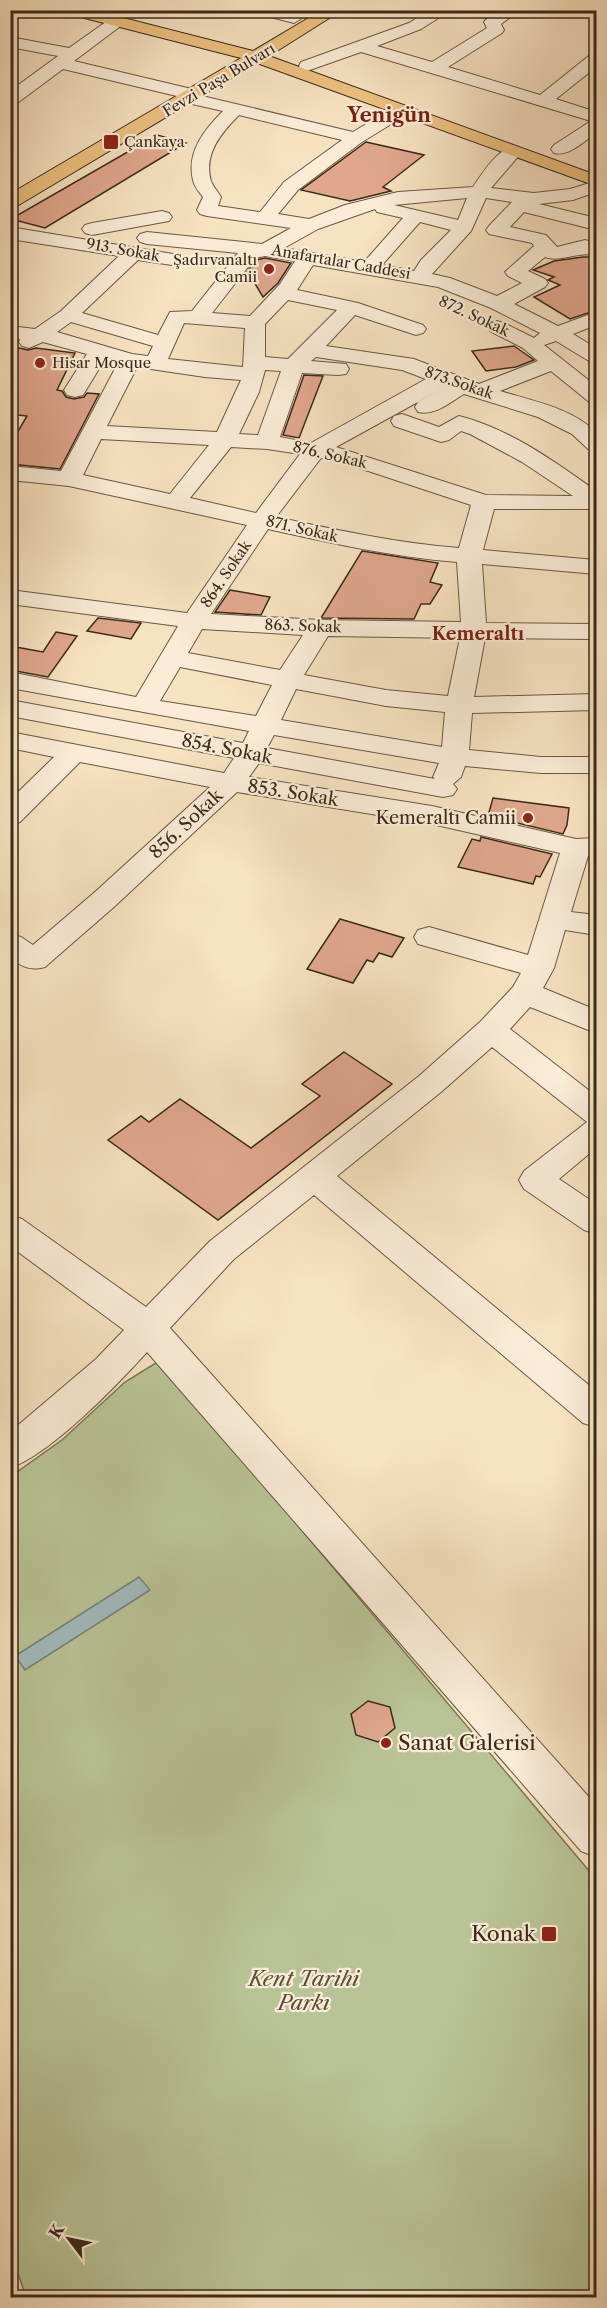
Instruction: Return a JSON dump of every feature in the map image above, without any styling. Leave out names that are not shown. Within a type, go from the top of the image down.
[{"type":"main road","points":[[71,10],[110,16],[307,66],[597,175]]},
{"type":"main road","name":"Fevzi Paşa Bulvarı","points":[[10,202],[191,97],[334,10]]},
{"type":"main road","points":[[263,53],[400,111],[597,181]]},
{"type":"street","points":[[261,10],[294,18]]},
{"type":"street","points":[[307,66],[415,26],[443,10]]},
{"type":"street","points":[[435,68],[496,30],[492,22],[512,10]]},
{"type":"street","points":[[14,95],[66,58],[110,16]]},
{"type":"street","points":[[10,42],[236,110],[356,138]]},
{"type":"street","points":[[364,46],[597,117]]},
{"type":"street","points":[[544,100],[597,59]]},
{"type":"street","points":[[236,110],[212,132],[201,159],[202,181],[212,197],[207,210],[311,225]]},
{"type":"street","points":[[266,218],[290,188],[356,138],[400,111]]},
{"type":"street","points":[[560,149],[597,125]]},
{"type":"street","points":[[424,270],[458,233],[479,192],[494,171],[513,152]]},
{"type":"street","name":"Anafartalar Caddesi","points":[[276,243],[311,225],[361,207],[407,197],[479,192],[527,202],[573,194],[597,186]]},
{"type":"street","points":[[290,188],[310,194]]},
{"type":"street","points":[[330,199],[361,207],[416,215],[458,233]]},
{"type":"street","points":[[597,224],[527,202],[496,230],[539,239],[554,254],[585,246],[597,249]]},
{"type":"street","points":[[84,210],[96,218],[92,229]]},
{"type":"street","points":[[92,229],[129,246],[276,243],[374,261],[416,215]]},
{"type":"street","points":[[92,229],[162,217]]},
{"type":"street","points":[[403,230],[458,233]]},
{"type":"street","name":"913. Sokak","points":[[10,233],[129,246],[191,262]]},
{"type":"street","points":[[155,364],[164,343],[187,317],[236,271],[248,254],[276,243]]},
{"type":"street","name":"Anafartalar Caddesi","points":[[276,243],[308,257],[374,261],[424,270],[443,282],[498,304],[558,333],[597,357]]},
{"type":"street","points":[[25,337],[68,315],[129,246]]},
{"type":"street","points":[[498,304],[538,283],[515,272],[545,247]]},
{"type":"street","points":[[176,501],[224,441],[252,376],[255,323],[290,285],[308,257]]},
{"type":"street","points":[[213,267],[236,271]]},
{"type":"street","name":"872. Sokak","points":[[290,285],[374,284],[421,293],[461,308],[530,344],[597,396]]},
{"type":"street","points":[[290,285],[416,329]]},
{"type":"street","points":[[267,442],[294,365],[351,307]]},
{"type":"street","points":[[75,390],[91,349],[110,328],[137,310]]},
{"type":"street","points":[[68,315],[164,343]]},
{"type":"street","points":[[187,317],[255,323]]},
{"type":"street","points":[[530,344],[597,318]]},
{"type":"street","points":[[25,337],[91,349],[130,360],[252,376]]},
{"type":"street","name":"873.Sokak","points":[[311,350],[406,364],[444,384],[546,412],[580,429],[597,444]]},
{"type":"street","points":[[69,479],[94,432],[128,383],[130,360]]},
{"type":"street","points":[[190,390],[294,365],[444,384],[480,391],[554,362]]},
{"type":"street","points":[[328,472],[342,455],[402,421],[444,384]]},
{"type":"street","name":"864. Sokak","points":[[144,706],[194,621],[282,518],[315,450],[444,384]]},
{"type":"street","points":[[402,421],[441,435],[459,423],[470,427],[505,442],[537,460],[596,501]]},
{"type":"street","name":"876. Sokak","points":[[94,432],[267,442],[315,450],[342,455],[484,502],[575,503],[596,501]]},
{"type":"street","name":"871. Sokak","points":[[10,473],[69,479],[176,501],[282,518],[363,543],[411,551],[597,567]]},
{"type":"street","points":[[432,815],[455,757],[459,705],[474,631],[469,556],[484,502]]},
{"type":"street","name":"863. Sokak","points":[[10,597],[194,621],[320,628],[597,632]]},
{"type":"street","name":"856. Sokak","points":[[22,952],[105,899],[231,783],[251,754],[288,679],[320,628]]},
{"type":"street","points":[[172,658],[386,698],[459,705],[597,702]]},
{"type":"street","points":[[10,680],[144,706],[455,757],[541,765],[597,765]]},
{"type":"street","name":"854. Sokak","points":[[10,708],[443,789]]},
{"type":"street","name":"853. Sokak","points":[[10,740],[231,783],[432,815],[586,848]]},
{"type":"street","points":[[597,743],[593,744],[597,748]]},
{"type":"street","points":[[10,816],[75,751]]},
{"type":"street","points":[[10,1453],[54,1419],[108,1369],[222,1250],[315,1177],[491,1030],[532,980],[555,919],[586,848]]},
{"type":"street","points":[[555,919],[597,925]]},
{"type":"street","points":[[429,938],[532,980],[597,1022]]},
{"type":"street","points":[[491,1030],[597,1113]]},
{"type":"street","points":[[597,1131],[536,1180],[597,1221]]},
{"type":"street","points":[[315,1177],[597,1412]]},
{"type":"street","points":[[10,1228],[147,1327],[597,1836]]},
{"type":"green space","name":"Kent Tarihi Parkı","points":[[159,1361],[596,1879],[596,2297],[26,2297],[10,2250],[10,1477],[62,1440],[125,1382]]},
{"type":"water","points":[[139,1577],[150,1590],[25,1670],[15,1656]]},
{"type":"building","points":[[157,135],[186,143],[45,228],[11,219]]},
{"type":"building","points":[[366,142],[424,155],[383,187],[391,191],[350,201],[301,190]]},
{"type":"building","points":[[597,257],[597,310],[570,319],[534,297],[560,285],[548,280],[554,277],[533,270],[554,261]]},
{"type":"building","name":"Şadırvanaltı Camii","points":[[265,258],[291,263],[278,283],[263,297],[254,282],[240,281],[256,260]]},
{"type":"building","points":[[10,346],[28,350],[36,348],[75,353],[57,390],[62,391],[66,397],[74,399],[84,397],[87,393],[99,394],[60,469],[10,464],[10,445],[27,416],[10,414]]},
{"type":"building","points":[[514,346],[534,360],[516,367],[486,371],[472,351]]},
{"type":"building","points":[[304,375],[323,376],[299,438],[283,435]]},
{"type":"building","points":[[362,551],[438,563],[430,582],[442,585],[430,604],[421,604],[414,619],[321,618]]},
{"type":"building","points":[[230,590],[270,597],[261,615],[215,612]]},
{"type":"building","points":[[98,618],[141,623],[131,639],[87,631]]},
{"type":"building","points":[[56,632],[77,636],[48,677],[10,670],[10,646],[43,652]]},
{"type":"building","name":"Kemeraltı Camii","points":[[493,798],[569,808],[567,825],[563,834],[488,816]]},
{"type":"building","points":[[481,837],[552,854],[540,877],[536,876],[533,884],[458,867],[472,839],[480,841]]},
{"type":"building","points":[[340,919],[404,938],[392,957],[379,953],[373,962],[367,960],[353,983],[307,969]]},
{"type":"building","points":[[344,1052],[392,1084],[218,1220],[108,1140],[141,1116],[149,1122],[180,1099],[251,1148],[320,1096],[302,1084]]},
{"type":"building","points":[[368,1701],[390,1707],[395,1728],[378,1742],[356,1735],[351,1714]]},
{"type":"place","name":"Çankaya","points":[[111,142]]},
{"type":"place","name":"Şadırvanaltı Camii","points":[[269,269]]},
{"type":"place","name":"Hisar Mosque","points":[[40,363]]},
{"type":"place","name":"Kemeraltı Camii","points":[[528,818]]},
{"type":"place","name":"Sanat Galerisi","points":[[386,1743]]},
{"type":"place","name":"Konak","points":[[549,1934]]},
{"type":"district","name":"Yenigün","points":[[389,115]]},
{"type":"district","name":"Kemeraltı","points":[[478,634]]}]
